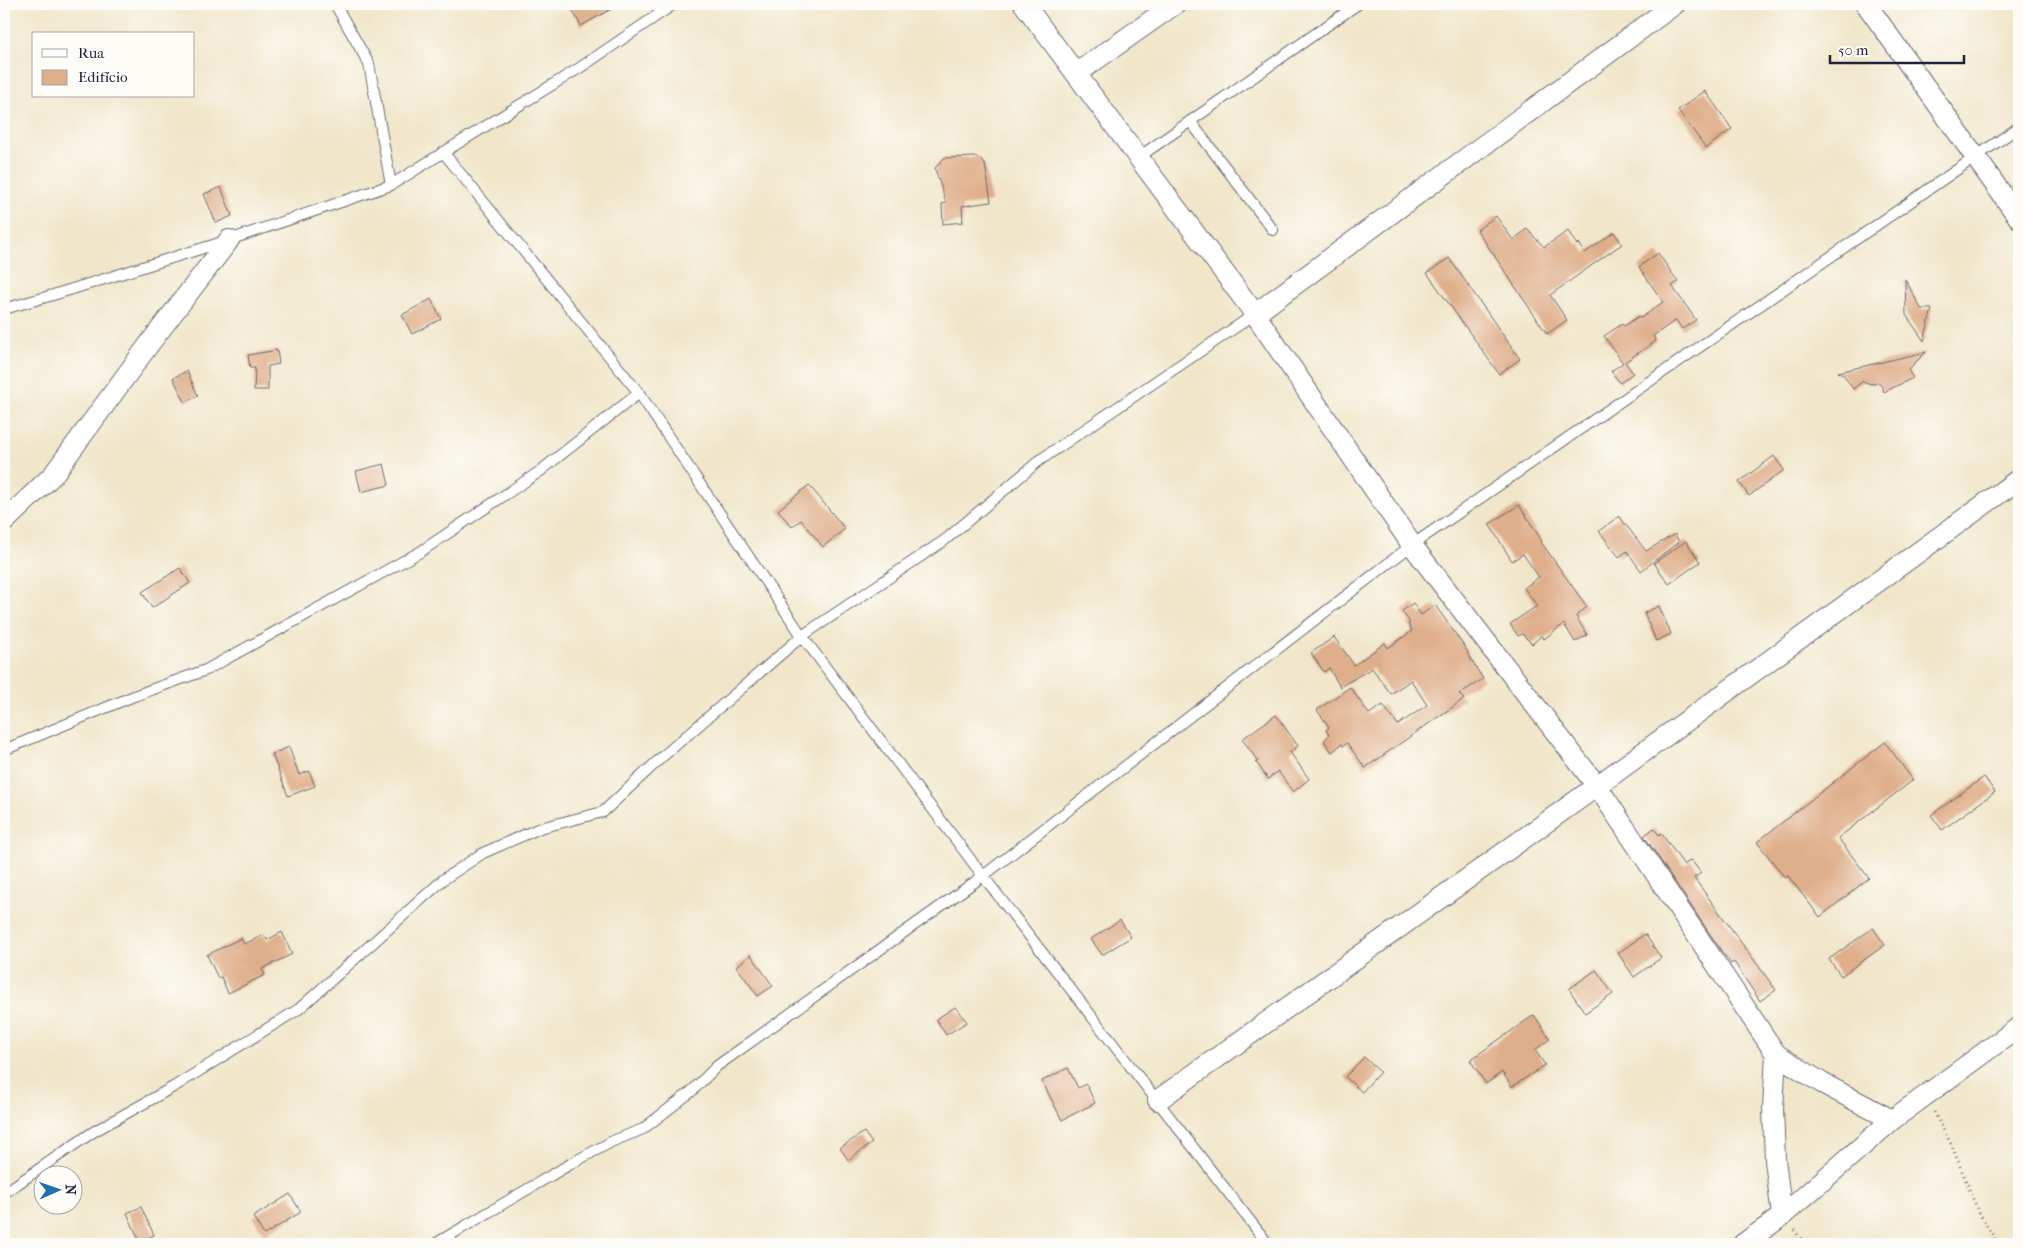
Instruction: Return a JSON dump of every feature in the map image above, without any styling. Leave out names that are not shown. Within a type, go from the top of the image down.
[{"type":"street","points":[[1024,4],[1255,314],[1412,545],[1597,786],[1776,1054],[1822,1083],[1892,1120]]},
{"type":"street","points":[[1076,73],[1175,4]]},
{"type":"street","points":[[1255,314],[1675,4]]},
{"type":"street","points":[[1866,4],[2019,218]]},
{"type":"street","points":[[4,522],[53,475],[229,240]]},
{"type":"street","points":[[1158,1100],[1597,786],[2019,479]]},
{"type":"street","points":[[1743,1244],[1782,1216],[1892,1120],[2019,1027]]},
{"type":"street","points":[[1776,1054],[1773,1109],[1775,1160],[1782,1216]]},
{"type":"lane","points":[[335,4],[369,64],[391,184]]},
{"type":"lane","points":[[4,308],[53,296],[229,240],[391,184],[580,67],[674,4]]},
{"type":"lane","points":[[1139,157],[1358,4]]},
{"type":"lane","points":[[1190,121],[1273,230]]},
{"type":"lane","points":[[435,1244],[572,1163],[613,1141],[643,1129],[655,1121],[692,1091],[717,1066],[984,876],[1412,545],[1977,158],[2019,127]]},
{"type":"lane","points":[[444,152],[639,393],[802,636],[984,876],[1268,1244]]},
{"type":"lane","points":[[4,1193],[93,1132],[175,1086],[299,1009],[444,879],[483,853],[540,828],[603,812],[662,757],[802,636],[945,540],[1040,460],[1255,314]]},
{"type":"lane","points":[[4,750],[134,696],[206,670],[420,552],[539,472],[639,393]]},
{"type":"path","points":[[1925,1097],[1952,1146],[1978,1211],[1998,1244]]},
{"type":"building","points":[[569,4],[620,4],[581,26]]},
{"type":"building","points":[[1705,91],[1732,129],[1706,148],[1678,110]]},
{"type":"building","points":[[977,157],[985,164],[991,202],[962,206],[963,222],[943,224],[942,204],[946,203],[935,168],[944,158]]},
{"type":"building","points":[[221,187],[232,216],[216,223],[204,194]]},
{"type":"building","points":[[1496,216],[1513,240],[1527,229],[1544,247],[1568,231],[1585,253],[1614,232],[1622,244],[1550,295],[1567,320],[1547,334],[1477,230]]},
{"type":"building","points":[[1658,253],[1678,282],[1672,286],[1696,320],[1682,329],[1676,320],[1653,336],[1656,341],[1625,362],[1633,373],[1620,383],[1611,371],[1623,363],[1604,336],[1622,324],[1624,326],[1639,316],[1641,318],[1663,302],[1639,267]]},
{"type":"building","points":[[1449,258],[1520,359],[1499,374],[1427,273]]},
{"type":"building","points":[[1905,279],[1921,309],[1932,309],[1924,341],[1906,315]]},
{"type":"building","points":[[431,299],[441,319],[412,334],[402,315]]},
{"type":"building","points":[[277,350],[279,364],[268,366],[268,390],[254,390],[255,368],[250,368],[248,355]]},
{"type":"building","points":[[1926,352],[1908,370],[1913,378],[1884,392],[1880,383],[1871,384],[1863,381],[1853,389],[1843,374],[1838,372]]},
{"type":"building","points":[[187,371],[198,396],[185,402],[173,378]]},
{"type":"building","points":[[1774,456],[1784,470],[1749,496],[1739,482]]},
{"type":"building","points":[[384,464],[389,485],[361,492],[356,471]]},
{"type":"building","points":[[809,485],[845,529],[823,547],[801,520],[792,527],[778,510]]},
{"type":"building","points":[[1519,505],[1541,542],[1587,607],[1576,616],[1587,635],[1575,642],[1564,624],[1544,639],[1541,636],[1532,644],[1522,634],[1518,636],[1510,624],[1537,606],[1524,588],[1539,577],[1523,554],[1512,561],[1489,524]]},
{"type":"building","points":[[1619,516],[1646,551],[1675,534],[1679,542],[1641,571],[1627,551],[1619,557],[1599,531]]},
{"type":"building","points":[[1686,541],[1700,562],[1669,584],[1654,563]]},
{"type":"building","points":[[180,568],[190,583],[152,608],[142,592]]},
{"type":"building","points":[[1413,603],[1421,615],[1435,605],[1468,652],[1483,679],[1459,694],[1464,699],[1365,768],[1347,743],[1343,746],[1342,744],[1332,752],[1324,741],[1329,735],[1326,730],[1329,727],[1317,710],[1350,687],[1369,714],[1383,705],[1398,725],[1427,705],[1411,680],[1391,694],[1372,668],[1340,687],[1329,668],[1324,672],[1311,653],[1334,637],[1354,665],[1385,643],[1388,648],[1412,631],[1408,624],[1410,623],[1402,611]]},
{"type":"building","points":[[1659,606],[1671,634],[1656,641],[1644,613]]},
{"type":"building","points":[[1276,715],[1298,746],[1290,752],[1309,779],[1293,792],[1278,771],[1268,779],[1242,739]]},
{"type":"building","points":[[1885,742],[1913,780],[1838,838],[1869,878],[1820,917],[1788,876],[1785,878],[1757,842]]},
{"type":"building","points":[[289,747],[299,775],[309,771],[315,786],[288,796],[272,754]]},
{"type":"building","points":[[1984,777],[1995,792],[1942,830],[1931,815]]},
{"type":"building","points":[[1654,828],[1659,835],[1661,833],[1684,865],[1691,860],[1701,873],[1694,878],[1776,990],[1760,1001],[1734,962],[1731,964],[1720,949],[1644,836]]},
{"type":"building","points":[[1120,920],[1131,937],[1102,955],[1091,939]]},
{"type":"building","points":[[1873,928],[1885,945],[1841,976],[1829,959]]},
{"type":"building","points":[[282,932],[292,954],[262,969],[265,975],[228,993],[221,977],[218,978],[207,955],[241,938],[244,944],[264,935],[267,940]]},
{"type":"building","points":[[1645,934],[1661,958],[1634,977],[1618,953]]},
{"type":"building","points":[[751,955],[773,986],[758,996],[736,966]]},
{"type":"building","points":[[1596,970],[1613,994],[1585,1013],[1569,989]]},
{"type":"building","points":[[955,1007],[967,1022],[946,1035],[936,1019]]},
{"type":"building","points":[[1534,1015],[1550,1039],[1535,1050],[1545,1065],[1512,1087],[1502,1072],[1486,1084],[1470,1060]]},
{"type":"building","points":[[1364,1057],[1380,1072],[1362,1092],[1345,1077]]},
{"type":"building","points":[[1068,1068],[1078,1088],[1086,1084],[1095,1103],[1062,1120],[1042,1081]]},
{"type":"building","points":[[864,1132],[872,1143],[848,1160],[840,1148]]},
{"type":"building","points":[[290,1194],[301,1212],[264,1235],[253,1217]]},
{"type":"building","points":[[141,1207],[154,1235],[140,1242],[127,1213]]}]
